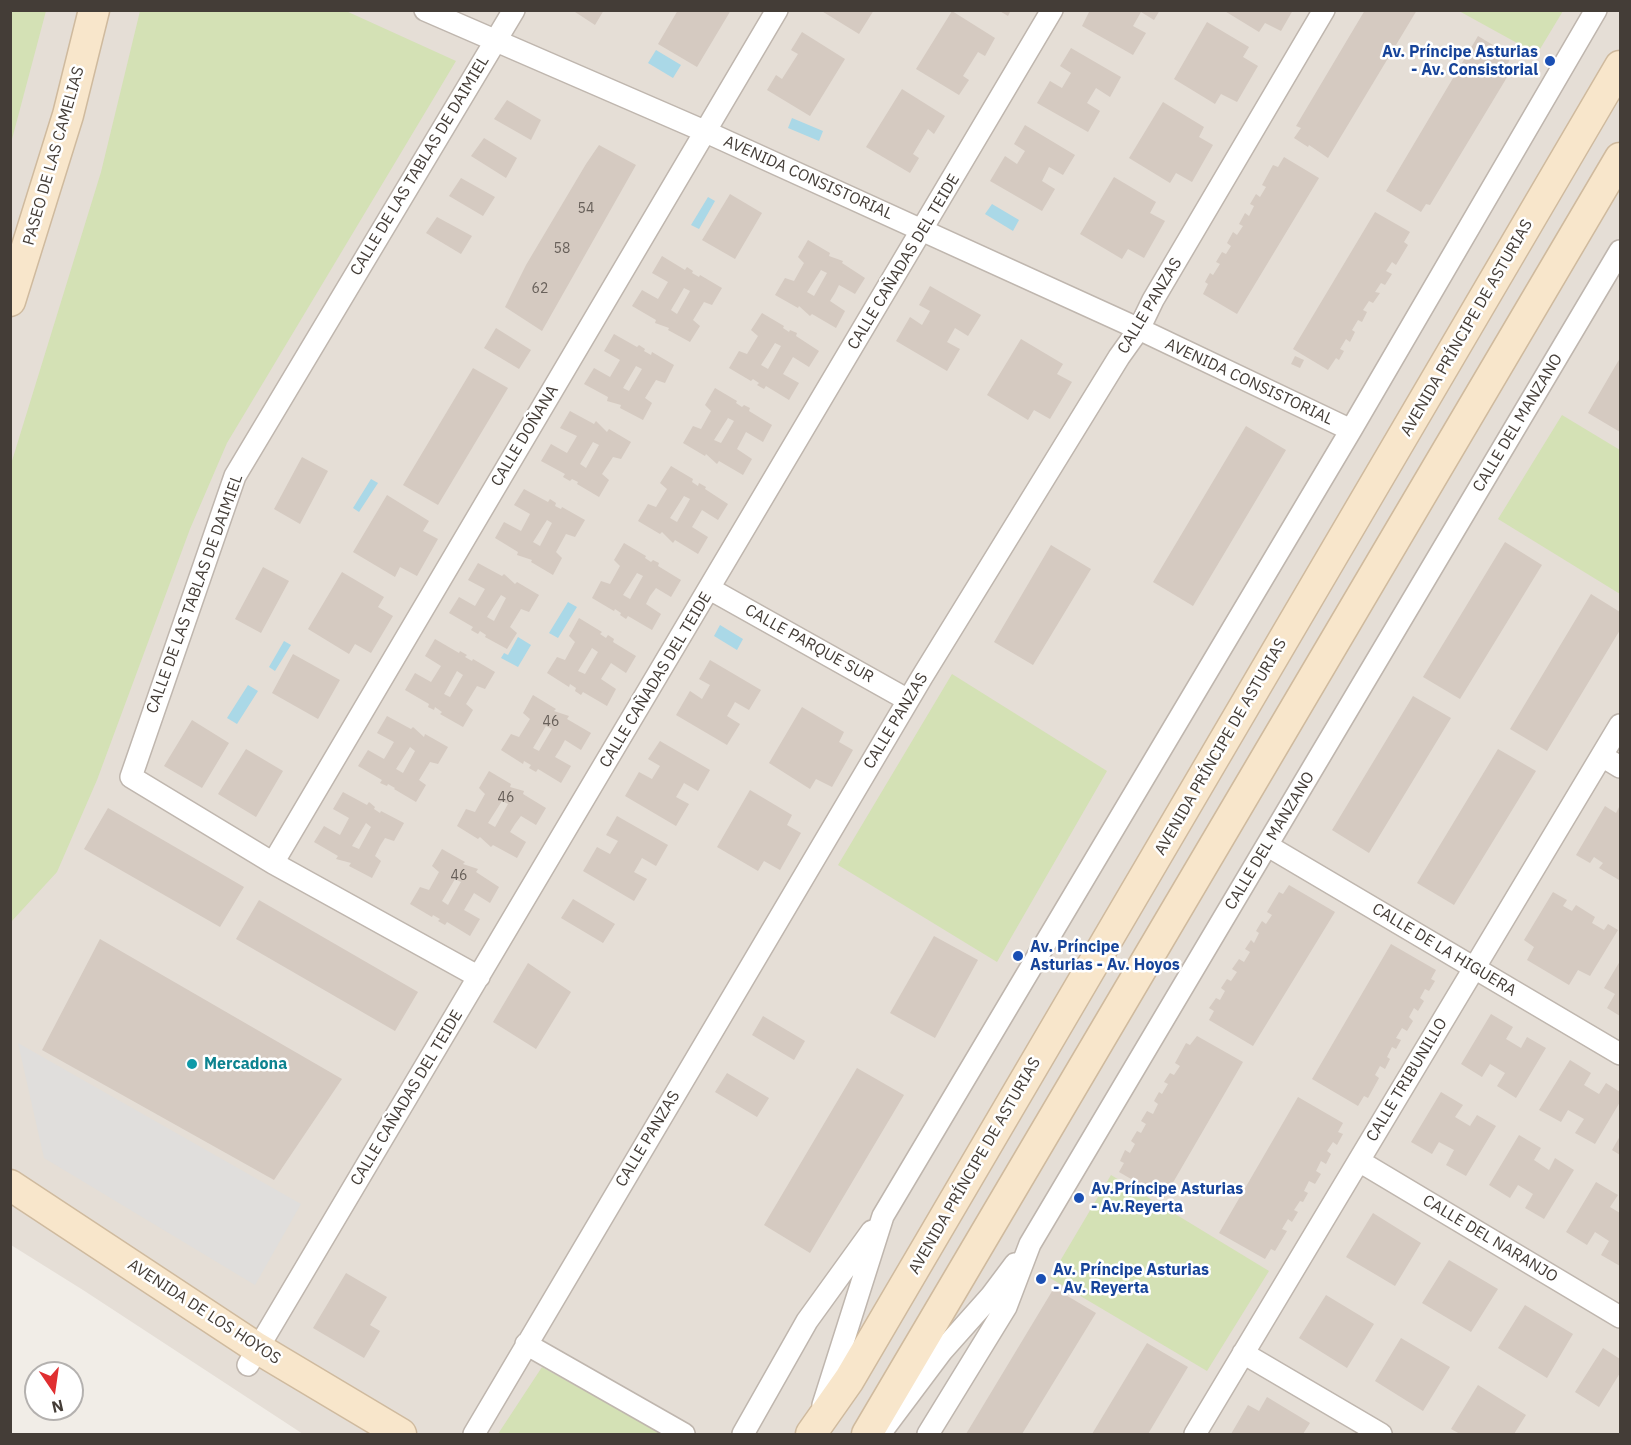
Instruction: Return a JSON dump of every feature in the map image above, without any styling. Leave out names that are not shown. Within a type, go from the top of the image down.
[{"type":"street","name":"PASEO DE LAS CAMELIAS","points":[[10,301],[68,115],[94,10]]},
{"type":"street","name":"AVENIDA CONSISTORIAL","points":[[425,10],[704,131],[1139,329],[1351,430]]},
{"type":"street","name":"CALLE DE LAS TABLAS DE DAIMIEL","points":[[479,977],[273,862],[131,777],[235,476],[514,10]]},
{"type":"street","name":"CALLE DOÑANA","points":[[273,862],[777,10]]},
{"type":"street","name":"CALLE CAÑADAS DEL TEIDE","points":[[253,1356],[1052,10]]},
{"type":"street","name":"CALLE PANZAS","points":[[474,1434],[908,700],[1113,367],[1139,329],[1153,300],[1324,10]]},
{"type":"street","name":"AVENIDA PRÍNCIPE DE ASTURIAS","points":[[743,1434],[807,1321],[883,1216],[1351,430],[1596,10]]},
{"type":"street","name":"AVENIDA PRÍNCIPE DE ASTURIAS","points":[[814,1430],[855,1370],[1620,66]]},
{"type":"street","points":[[867,1434],[1620,158]]},
{"type":"street","name":"CALLE DEL MANZANO","points":[[928,1434],[1006,1307],[1030,1244],[1620,251]]},
{"type":"street","name":"CALLE PARQUE SUR","points":[[710,589],[908,700]]},
{"type":"street","name":"CALLE TRIBUNILLO","points":[[1195,1434],[1620,725]]},
{"type":"street","points":[[1602,756],[1620,768]]},
{"type":"street","name":"CALLE DE LA HIGUERA","points":[[1268,846],[1620,1054]]},
{"type":"street","name":"CALLE DEL NARANJO","points":[[1359,1161],[1620,1317]]},
{"type":"street","name":"AVENIDA DE LOS HOYOS","points":[[10,1185],[363,1434]]},
{"type":"street","name":"AVENIDA DE LOS HOYOS","points":[[10,1202],[253,1356],[401,1434]]},
{"type":"street","name":"AVENIDA PRÍNCIPE DE ASTURIAS","points":[[814,1430],[883,1216]]},
{"type":"street","points":[[879,1434],[942,1351],[991,1296],[1030,1244]]},
{"type":"street","points":[[526,1344],[684,1434]]},
{"type":"street","points":[[1243,1353],[1381,1434]]},
{"type":"shaded area","points":[[10,11],[1620,11],[1620,1434],[303,1434],[11,1245]]},
{"type":"shaded area","points":[[18,1043],[301,1204],[255,1285],[44,1158]]},
{"type":"green space","points":[[1563,10],[1537,54],[1459,11]]},
{"type":"green space","points":[[10,11],[46,11],[11,143]]},
{"type":"green space","points":[[140,11],[346,11],[456,61],[227,443],[190,529],[97,780],[57,872],[11,922],[11,464],[101,172]]},
{"type":"green space","points":[[1562,415],[1620,450],[1620,594],[1498,519]]},
{"type":"green space","points":[[952,674],[1107,771],[997,962],[838,865]]},
{"type":"green space","points":[[1111,1175],[1269,1271],[1207,1371],[1050,1278]]},
{"type":"green space","points":[[542,1367],[662,1434],[498,1434]]},
{"type":"water","points":[[656,50],[681,65],[673,78],[648,63]]},
{"type":"water","points":[[792,118],[823,131],[819,141],[788,128]]},
{"type":"water","points":[[708,197],[715,201],[699,229],[691,225]]},
{"type":"water","points":[[992,204],[1019,220],[1013,231],[985,214]]},
{"type":"water","points":[[371,479],[378,483],[359,512],[353,508]]},
{"type":"water","points":[[568,602],[577,607],[558,638],[549,633]]},
{"type":"water","points":[[720,625],[743,639],[737,650],[714,636]]},
{"type":"water","points":[[518,637],[531,645],[518,667],[501,658],[504,653],[508,655]]},
{"type":"water","points":[[284,641],[291,645],[275,671],[269,667]]},
{"type":"water","points":[[248,685],[258,691],[237,724],[227,718]]},
{"type":"building","points":[[572,10],[604,10],[595,25]]},
{"type":"building","points":[[678,10],[731,10],[697,67],[658,44]]},
{"type":"building","points":[[820,10],[874,10],[859,34]]},
{"type":"building","points":[[998,10],[1011,10],[1008,16]]},
{"type":"building","points":[[1090,10],[1160,10],[1154,20],[1141,12],[1133,26],[1146,33],[1133,55],[1082,26]]},
{"type":"building","points":[[1223,10],[1293,10],[1281,31],[1265,23],[1259,32]]},
{"type":"building","points":[[1365,10],[1417,10],[1328,158],[1294,138],[1301,128],[1296,126]]},
{"type":"building","points":[[952,11],[995,38],[985,56],[978,52],[963,76],[969,80],[959,95],[916,69]]},
{"type":"building","points":[[1207,22],[1249,47],[1243,57],[1258,66],[1237,102],[1221,94],[1215,104],[1174,79]]},
{"type":"building","points":[[802,32],[845,59],[810,116],[767,90],[776,75],[782,79],[798,54],[791,50]]},
{"type":"building","points":[[1478,36],[1511,56],[1507,66],[1512,69],[1430,205],[1426,204],[1421,212],[1386,191]]},
{"type":"building","points":[[1071,48],[1121,77],[1110,97],[1096,88],[1087,103],[1100,111],[1088,132],[1037,103],[1050,81],[1062,88],[1071,73],[1060,66]]},
{"type":"building","points":[[902,89],[945,116],[934,134],[928,129],[913,154],[919,158],[910,173],[866,147]]},
{"type":"building","points":[[507,100],[541,120],[531,140],[494,119]]},
{"type":"building","points":[[1163,102],[1204,127],[1199,137],[1213,145],[1192,182],[1176,173],[1170,183],[1129,158]]},
{"type":"building","points":[[1025,125],[1075,155],[1063,175],[1049,167],[1042,181],[1055,189],[1042,211],[990,181],[1005,156],[1017,164],[1025,151],[1014,144]]},
{"type":"building","points":[[484,138],[517,158],[506,178],[471,156]]},
{"type":"building","points":[[599,145],[636,165],[542,331],[505,307],[526,265]]},
{"type":"building","points":[[1284,157],[1319,178],[1237,314],[1203,294],[1208,284],[1205,282],[1210,273],[1213,275],[1220,264],[1216,262],[1222,252],[1226,254],[1231,246],[1227,243],[1233,232],[1237,235],[1243,226],[1239,224],[1245,213],[1249,216],[1254,206],[1250,204],[1256,194],[1260,197],[1266,187],[1262,185],[1273,165],[1278,167]]},
{"type":"building","points":[[1114,177],[1156,202],[1150,213],[1165,221],[1144,258],[1128,249],[1122,259],[1080,234]]},
{"type":"building","points":[[461,178],[495,197],[483,216],[449,196]]},
{"type":"building","points":[[730,194],[762,213],[735,259],[702,240]]},
{"type":"building","points":[[1375,212],[1410,232],[1404,242],[1408,245],[1396,265],[1392,262],[1386,271],[1392,274],[1385,285],[1381,283],[1375,292],[1380,293],[1373,303],[1369,301],[1363,310],[1367,312],[1362,322],[1358,320],[1352,330],[1355,332],[1350,342],[1346,339],[1340,349],[1344,351],[1339,360],[1336,358],[1328,370],[1293,349]]},
{"type":"building","points":[[437,217],[472,236],[461,254],[426,233]]},
{"type":"building","points":[[808,240],[830,253],[829,256],[843,261],[842,263],[865,278],[855,294],[839,285],[830,301],[845,311],[836,328],[812,314],[810,316],[799,306],[798,308],[775,295],[785,278],[794,281],[804,263],[798,257]],"holes":[[[821,270],[827,273],[814,296],[807,292]]]},
{"type":"building","points":[[662,256],[685,270],[687,267],[693,271],[692,273],[722,288],[712,305],[704,302],[693,320],[700,326],[690,342],[668,330],[669,328],[655,323],[656,320],[632,306],[642,290],[658,299],[668,282],[652,273]],"holes":[[[684,288],[690,291],[677,314],[671,310]]]},
{"type":"building","points":[[930,286],[981,315],[968,336],[955,328],[947,342],[960,349],[947,371],[896,341],[910,317],[922,325],[930,311],[919,305]]},
{"type":"building","points":[[762,313],[784,326],[783,328],[789,332],[790,330],[797,333],[796,336],[819,351],[809,367],[793,357],[783,374],[799,383],[789,400],[766,386],[764,389],[753,379],[751,381],[729,368],[739,351],[747,354],[758,336],[751,330]],"holes":[[[775,343],[781,346],[768,369],[761,365]]]},
{"type":"building","points":[[496,328],[531,350],[519,369],[484,348]]},
{"type":"building","points":[[614,334],[674,365],[665,383],[656,380],[645,398],[652,403],[643,420],[620,408],[621,405],[607,401],[608,397],[584,384],[594,368],[610,377],[620,360],[604,351]],"holes":[[[636,366],[642,369],[629,391],[623,388]]]},
{"type":"building","points":[[1021,339],[1063,364],[1057,374],[1072,382],[1050,419],[1034,410],[1028,420],[987,395]]},
{"type":"building","points":[[1295,356],[1304,360],[1300,368],[1291,364]]},
{"type":"building","points":[[1620,358],[1620,432],[1588,413]]},
{"type":"building","points":[[473,368],[508,388],[438,505],[403,485]]},
{"type":"building","points":[[715,388],[737,401],[736,403],[742,407],[744,405],[750,408],[749,411],[772,425],[763,442],[746,432],[737,449],[752,459],[743,475],[719,461],[717,464],[706,454],[705,456],[683,443],[693,426],[701,429],[711,411],[705,405]],"holes":[[[728,418],[734,421],[721,443],[714,440]]]},
{"type":"building","points":[[570,411],[594,424],[596,421],[607,432],[609,429],[631,442],[621,459],[613,457],[602,474],[609,480],[599,497],[577,484],[578,482],[563,477],[565,474],[541,461],[551,444],[567,453],[577,436],[560,428]],"holes":[[[593,442],[599,445],[586,468],[580,464]]]},
{"type":"building","points":[[1246,426],[1286,450],[1193,606],[1153,582]]},
{"type":"building","points":[[302,457],[328,471],[300,524],[274,509]]},
{"type":"building","points":[[671,466],[693,479],[692,482],[698,486],[699,483],[706,487],[705,489],[728,504],[718,520],[702,510],[692,527],[708,537],[698,554],[675,540],[673,543],[662,532],[660,534],[638,521],[648,504],[656,507],[667,489],[660,483]],"holes":[[[684,496],[690,499],[677,522],[670,518]]]},
{"type":"building","points":[[524,489],[548,502],[550,499],[556,503],[555,506],[561,509],[562,507],[585,520],[575,537],[566,534],[556,552],[562,558],[553,575],[531,562],[532,560],[517,555],[518,552],[495,538],[504,522],[521,531],[530,514],[514,505]],"holes":[[[547,520],[552,523],[540,546],[533,542]]]},
{"type":"building","points":[[387,495],[429,521],[423,531],[438,539],[417,576],[400,567],[395,577],[353,552]]},
{"type":"building","points":[[1505,542],[1542,565],[1460,699],[1423,677]]},
{"type":"building","points":[[624,543],[646,556],[645,558],[651,562],[653,560],[659,563],[658,566],[681,580],[671,597],[656,588],[650,596],[646,604],[661,614],[652,630],[628,616],[626,619],[615,609],[614,611],[592,598],[601,581],[610,584],[620,566],[614,560]],"holes":[[[637,573],[643,576],[630,599],[623,595]]]},
{"type":"building","points":[[1051,545],[1091,569],[1033,665],[994,642]]},
{"type":"building","points":[[478,563],[502,576],[504,574],[515,584],[517,582],[539,595],[529,612],[521,609],[510,627],[517,633],[507,649],[485,637],[486,635],[480,631],[478,634],[471,630],[473,627],[449,613],[459,597],[475,606],[485,589],[468,580]],"holes":[[[501,595],[506,598],[494,621],[487,617]]]},
{"type":"building","points":[[263,567],[289,581],[261,633],[235,619]]},
{"type":"building","points":[[342,572],[384,597],[378,607],[393,616],[371,653],[355,644],[349,654],[308,629]]},
{"type":"building","points":[[1591,594],[1620,612],[1620,630],[1547,751],[1510,729]]},
{"type":"building","points":[[579,618],[602,632],[600,634],[606,638],[608,635],[614,639],[613,642],[636,656],[626,673],[611,663],[601,679],[616,689],[607,706],[583,692],[581,695],[570,684],[569,687],[547,673],[557,657],[565,660],[575,642],[569,636]],"holes":[[[592,648],[598,652],[585,674],[578,671]]]},
{"type":"building","points":[[435,639],[495,672],[485,689],[477,686],[466,704],[473,710],[463,727],[440,714],[442,712],[435,707],[434,710],[428,707],[429,704],[405,690],[415,673],[431,682],[441,666],[425,656]],"holes":[[[457,671],[463,675],[450,697],[444,694]]]},
{"type":"building","points":[[293,654],[340,680],[318,719],[272,693]]},
{"type":"building","points":[[710,660],[761,690],[749,710],[735,702],[727,716],[740,724],[727,745],[676,715],[690,691],[702,699],[710,685],[699,679]]},
{"type":"building","points":[[533,695],[556,709],[554,711],[569,716],[567,719],[591,733],[581,750],[565,740],[555,757],[571,766],[561,783],[538,769],[536,772],[529,768],[531,765],[524,761],[523,764],[501,750],[511,734],[519,737],[530,719],[523,713]],"holes":[[[546,726],[552,729],[539,751],[533,748]]]},
{"type":"building","points":[[1413,696],[1451,718],[1369,853],[1332,830]]},
{"type":"building","points":[[802,707],[844,732],[839,742],[853,750],[832,787],[816,779],[810,789],[769,763]]},
{"type":"building","points":[[387,716],[411,729],[413,727],[424,737],[425,734],[448,747],[438,764],[430,762],[419,780],[426,785],[416,802],[388,784],[387,786],[380,783],[382,780],[358,766],[368,750],[384,759],[394,742],[377,733]],"holes":[[[410,747],[415,751],[403,773],[396,769]]]},
{"type":"building","points":[[192,720],[229,743],[202,788],[164,766]]},
{"type":"building","points":[[660,741],[710,770],[698,791],[684,783],[676,797],[689,804],[676,826],[625,796],[639,772],[652,779],[660,766],[648,759]]},
{"type":"building","points":[[246,749],[283,771],[256,817],[218,794]]},
{"type":"building","points":[[1498,749],[1536,771],[1454,905],[1417,883]]},
{"type":"building","points":[[489,771],[511,784],[510,787],[524,791],[523,794],[546,808],[536,825],[521,816],[510,832],[526,842],[517,858],[493,845],[491,847],[480,837],[478,839],[457,826],[466,809],[475,812],[485,794],[479,788]],"holes":[[[502,801],[508,804],[495,827],[488,823]]]},
{"type":"building","points":[[750,790],[792,815],[787,825],[801,833],[780,870],[764,861],[758,871],[717,847]]},
{"type":"building","points":[[343,792],[367,805],[369,802],[380,813],[381,811],[404,823],[394,841],[385,838],[380,846],[375,856],[381,861],[372,878],[349,866],[351,863],[336,859],[338,856],[314,842],[324,826],[340,835],[349,818],[333,809]],"holes":[[[366,823],[371,827],[359,849],[352,846]]]},
{"type":"building","points":[[1620,805],[1619,880],[1599,868],[1603,863],[1594,857],[1590,863],[1576,855],[1605,806],[1616,813]]},
{"type":"building","points":[[108,808],[244,887],[220,927],[84,849]]},
{"type":"building","points":[[617,816],[668,845],[656,866],[642,858],[634,872],[647,879],[634,901],[583,871],[597,847],[610,854],[618,841],[606,835]]},
{"type":"building","points":[[442,849],[465,862],[463,864],[478,869],[476,872],[499,887],[490,903],[474,893],[464,910],[480,919],[470,936],[447,922],[445,925],[438,921],[440,919],[410,904],[420,887],[429,890],[439,872],[432,866]],"holes":[[[455,879],[461,882],[448,905],[442,901]]]},
{"type":"building","points":[[1289,885],[1335,912],[1253,1046],[1209,1020],[1214,1011],[1209,1008],[1216,998],[1220,1000],[1225,991],[1221,988],[1227,979],[1231,981],[1237,972],[1232,969],[1239,959],[1244,962],[1250,952],[1245,949],[1251,940],[1254,943],[1259,933],[1256,931],[1262,921],[1266,924],[1272,915],[1267,912],[1279,892],[1283,894]]},
{"type":"building","points":[[1553,892],[1567,900],[1563,906],[1572,911],[1576,905],[1595,917],[1592,923],[1604,930],[1608,924],[1618,930],[1590,976],[1578,970],[1569,985],[1527,960],[1534,947],[1524,940]]},
{"type":"building","points":[[573,899],[615,924],[603,943],[561,918]]},
{"type":"building","points":[[259,900],[418,992],[395,1031],[236,939]]},
{"type":"building","points":[[934,936],[978,960],[935,1038],[890,1013]]},
{"type":"building","name":"Mercadona","points":[[100,939],[342,1079],[274,1180],[42,1050]]},
{"type":"building","points":[[1391,944],[1436,970],[1431,979],[1435,981],[1429,991],[1425,989],[1420,998],[1424,1001],[1418,1011],[1414,1008],[1409,1017],[1413,1021],[1407,1031],[1402,1028],[1396,1038],[1401,1040],[1396,1049],[1392,1047],[1385,1069],[1380,1066],[1375,1075],[1379,1078],[1368,1098],[1364,1096],[1358,1106],[1312,1079]]},
{"type":"building","points":[[1620,961],[1620,1016],[1607,1008],[1615,994],[1604,988]]},
{"type":"building","points":[[528,963],[571,992],[536,1049],[493,1022]]},
{"type":"building","points":[[1491,1014],[1513,1027],[1506,1039],[1521,1048],[1527,1037],[1546,1048],[1516,1098],[1497,1086],[1505,1073],[1490,1064],[1482,1077],[1461,1064]]},
{"type":"building","points":[[763,1016],[805,1041],[794,1060],[752,1035]]},
{"type":"building","points":[[1197,1036],[1243,1062],[1164,1198],[1119,1172],[1124,1163],[1120,1161],[1125,1150],[1130,1153],[1135,1144],[1131,1141],[1137,1131],[1141,1133],[1146,1124],[1141,1121],[1147,1111],[1153,1114],[1158,1104],[1154,1101],[1159,1092],[1162,1094],[1168,1084],[1164,1082],[1170,1073],[1174,1075],[1180,1066],[1175,1063],[1186,1043],[1190,1045]]},
{"type":"building","points":[[1570,1060],[1591,1073],[1584,1085],[1599,1094],[1606,1083],[1620,1092],[1620,1102],[1595,1144],[1575,1133],[1584,1119],[1568,1110],[1561,1122],[1539,1110]]},
{"type":"building","points":[[857,1068],[904,1095],[810,1253],[764,1225]]},
{"type":"building","points":[[727,1073],[769,1098],[757,1117],[715,1092]]},
{"type":"building","points":[[1441,1092],[1463,1105],[1455,1117],[1470,1126],[1477,1115],[1496,1126],[1466,1176],[1446,1165],[1454,1150],[1439,1142],[1432,1154],[1411,1142]]},
{"type":"building","points":[[1298,1097],[1343,1123],[1338,1132],[1343,1134],[1337,1145],[1333,1142],[1327,1151],[1331,1154],[1326,1164],[1321,1161],[1316,1171],[1321,1174],[1315,1184],[1309,1181],[1304,1191],[1308,1193],[1303,1202],[1300,1201],[1294,1210],[1298,1212],[1292,1222],[1288,1219],[1282,1229],[1287,1231],[1275,1251],[1271,1249],[1265,1259],[1219,1233]]},
{"type":"building","points":[[1519,1135],[1541,1148],[1534,1160],[1549,1170],[1555,1158],[1574,1170],[1544,1219],[1525,1208],[1533,1194],[1518,1185],[1510,1198],[1489,1185]]},
{"type":"building","points":[[1620,1136],[1620,1155],[1612,1150]]},
{"type":"building","points":[[1596,1182],[1618,1195],[1610,1207],[1620,1213],[1620,1266],[1601,1255],[1609,1241],[1595,1232],[1587,1245],[1566,1232]]},
{"type":"building","points":[[1373,1213],[1421,1243],[1395,1286],[1346,1257]]},
{"type":"building","points":[[1449,1260],[1498,1289],[1471,1332],[1422,1303]]},
{"type":"building","points":[[346,1273],[387,1297],[370,1325],[380,1331],[364,1358],[313,1328]]},
{"type":"building","points":[[1054,1288],[1096,1313],[1022,1434],[966,1434]]},
{"type":"building","points":[[1326,1295],[1374,1324],[1347,1368],[1299,1338]]},
{"type":"building","points":[[1525,1305],[1573,1334],[1547,1378],[1498,1348]]},
{"type":"building","points":[[1401,1338],[1450,1367],[1423,1411],[1375,1381]]},
{"type":"building","points":[[1147,1343],[1188,1367],[1148,1434],[1092,1434]]},
{"type":"building","points":[[1603,1348],[1620,1359],[1620,1373],[1599,1407],[1575,1392]]},
{"type":"building","points":[[1478,1385],[1526,1415],[1514,1434],[1460,1434],[1451,1429]]},
{"type":"building","points":[[1267,1397],[1310,1423],[1303,1434],[1231,1434],[1248,1405],[1259,1411]]},
{"type":"place","name":"Av. Príncipe Asturias - Av. Consistorial","points":[[1550,61]]},
{"type":"place","name":"Av. Príncipe Asturias - Av. Hoyos","points":[[1018,956]]},
{"type":"place","name":"Mercadona","points":[[192,1064]]},
{"type":"place","name":"Av.Príncipe Asturias - Av.Reyerta","points":[[1079,1198]]},
{"type":"place","name":"Av. Príncipe Asturias - Av. Reyerta","points":[[1041,1279]]}]
